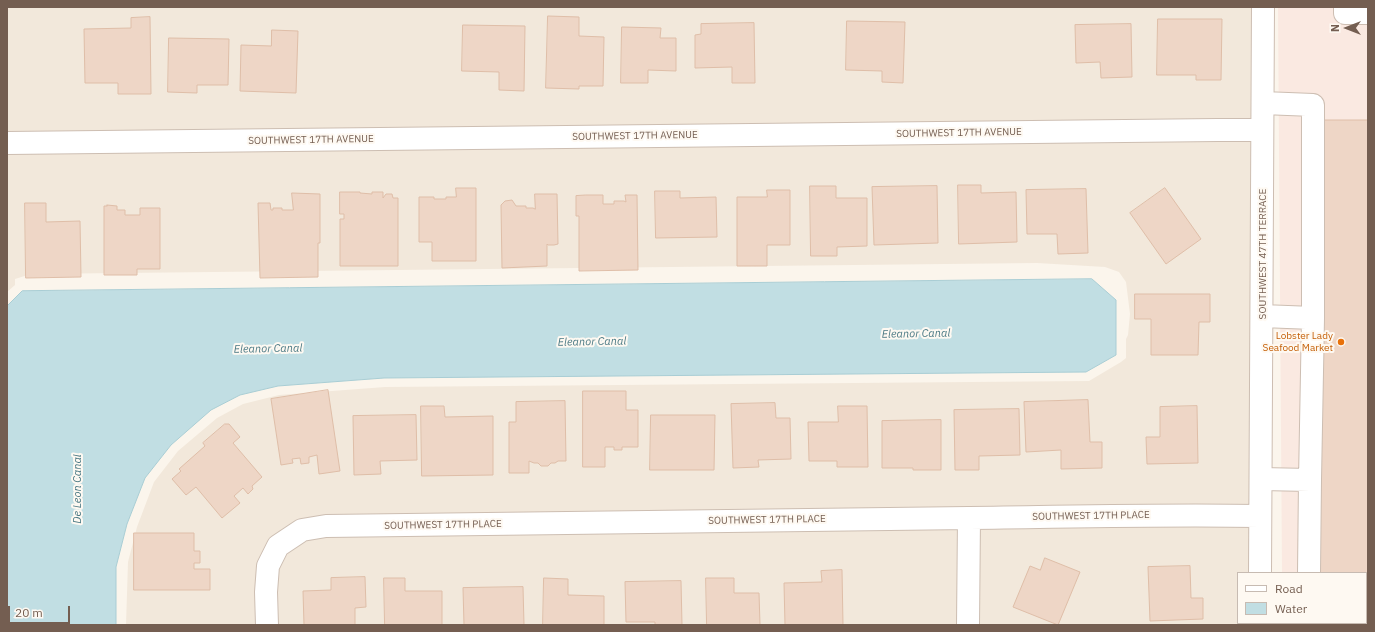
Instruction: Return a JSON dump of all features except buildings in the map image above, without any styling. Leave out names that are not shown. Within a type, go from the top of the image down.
[{"type":"street","name":"SOUTHWEST 47TH TERRACE","points":[[1260,572],[1263,7]]},
{"type":"street","points":[[1345,10],[1368,13]]},
{"type":"street","points":[[1263,103],[1313,105],[1313,318],[1309,572]]},
{"type":"street","name":"SOUTHWEST 17TH AVENUE","points":[[7,143],[1262,130]]},
{"type":"street","points":[[1262,316],[1313,318]]},
{"type":"street","points":[[1261,479],[1310,480]]},
{"type":"street","name":"SOUTHWEST 17TH PLACE","points":[[267,625],[266,592],[268,566],[278,546],[302,530],[326,526],[1188,515],[1260,516]]},
{"type":"street","points":[[968,625],[969,518]]},
{"type":"shaded area","points":[[7,7],[1268,7],[1257,572],[1237,572],[1237,624],[1256,625],[126,625],[128,562],[137,527],[154,482],[178,451],[217,418],[243,404],[279,395],[385,387],[1089,381],[1126,358],[1126,339],[1128,335],[1130,314],[1126,282],[1119,272],[1105,267],[1037,263],[31,274],[15,279],[15,285],[7,292]]},
{"type":"shaded area","points":[[1278,7],[1368,7],[1368,625],[1282,625],[1367,624],[1367,572],[1282,572]]},
{"type":"water","points":[[1092,279],[1116,300],[1116,355],[1086,372],[384,378],[278,386],[240,395],[211,410],[171,445],[145,478],[127,524],[116,567],[116,625],[7,625],[7,306],[22,291]]},
{"type":"place","name":"Lobster Lady Seafood Market","points":[[1341,342]]},
{"type":"water label","name":"Eleanor Canal","points":[[916,334]]},
{"type":"water label","name":"Eleanor Canal","points":[[592,342]]},
{"type":"water label","name":"Eleanor Canal","points":[[268,349]]},
{"type":"water label","name":"De Leon Canal","points":[[78,489]]}]
